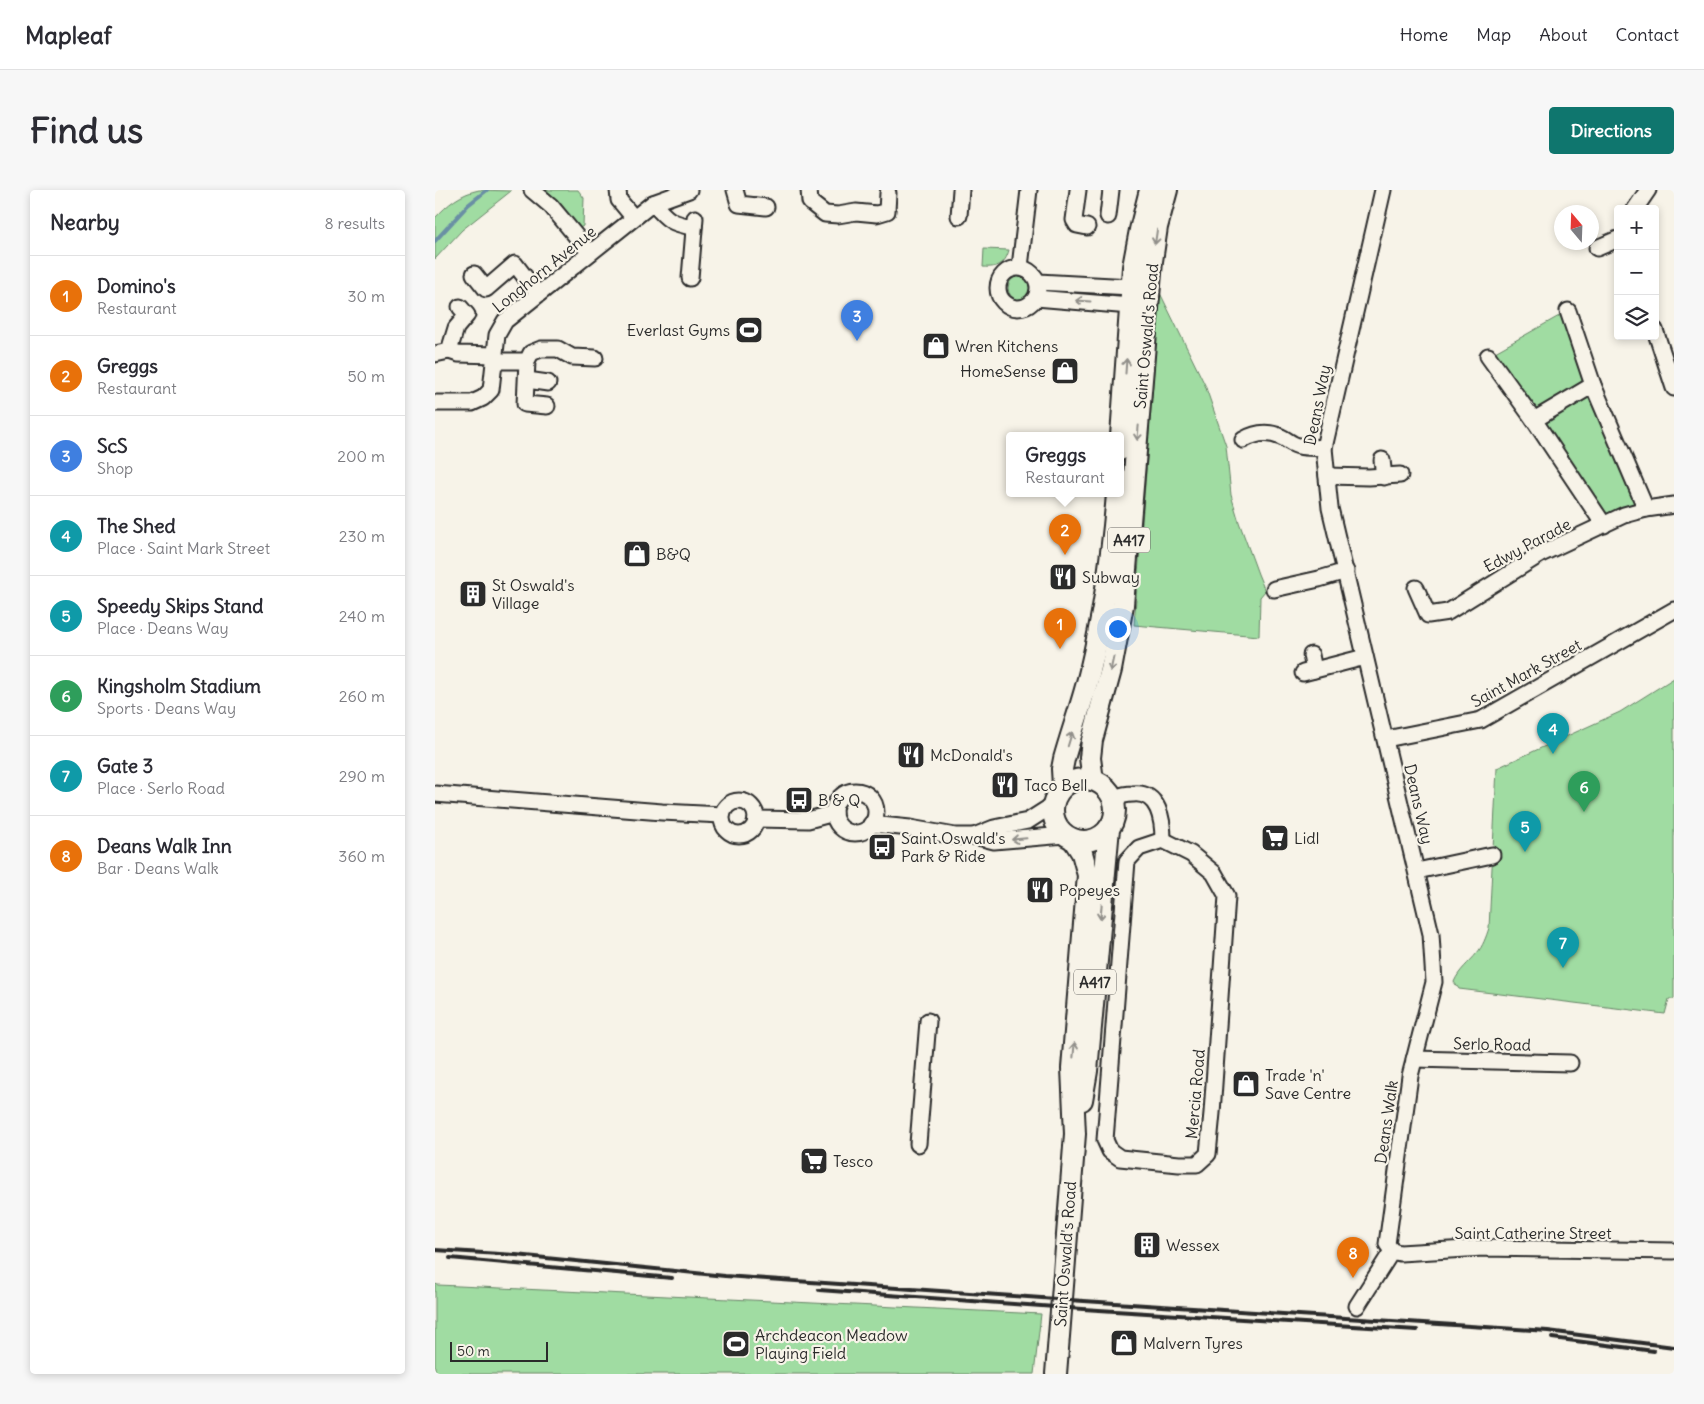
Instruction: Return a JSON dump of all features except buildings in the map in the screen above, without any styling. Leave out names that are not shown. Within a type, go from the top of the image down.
[{"type":"main road","name":"Saint Oswald's Road","points":[[1121,432],[1136,248],[1150,190]]},
{"type":"main road","name":"Saint Oswald's Road","points":[[1093,780],[1090,758],[1092,740],[1111,670],[1123,605],[1149,297],[1157,227],[1167,190]]},
{"type":"main road","name":"A417","points":[[1069,837],[1060,830],[1054,820],[1053,805],[1057,793],[1063,786],[1062,769],[1064,759],[1090,673],[1104,608],[1117,497]]},
{"type":"main road","points":[[1063,786],[1075,780],[1087,778],[1103,784],[1113,798]]},
{"type":"main road","name":"A417","points":[[1109,828],[1115,809],[1113,798]]},
{"type":"main road","name":"Saint Oswald's Road","points":[[1056,1374],[1075,1134],[1087,1071],[1109,828]]},
{"type":"main road","points":[[1069,837],[1090,840],[1102,835],[1109,828]]},
{"type":"main road","name":"Saint Oswald's Road","points":[[1069,837],[1082,853],[1088,874],[1072,1068],[1075,1134]]},
{"type":"street","points":[[532,190],[551,206],[590,253]]},
{"type":"street","points":[[618,190],[619,200],[633,217]]},
{"type":"street","name":"Longhorn Avenue","points":[[435,403],[472,404],[483,398],[491,390],[497,335],[499,328],[505,320],[633,217],[653,203],[689,190]]},
{"type":"street","points":[[735,190],[739,204],[766,207]]},
{"type":"street","points":[[809,190],[810,202],[825,214],[838,215],[856,212],[877,214],[887,211],[888,193]]},
{"type":"street","points":[[959,216],[961,190]]},
{"type":"street","points":[[1020,267],[1029,190]]},
{"type":"street","points":[[1078,190],[1074,220],[1077,225],[1087,227]]},
{"type":"street","points":[[1108,216],[1111,190]]},
{"type":"street","name":"Deans Way","points":[[1383,190],[1323,448],[1331,508],[1431,934]]},
{"type":"street","points":[[1638,205],[1647,190]]},
{"type":"street","points":[[653,203],[674,224],[695,223],[690,278]]},
{"type":"street","points":[[1599,247],[1614,241]]},
{"type":"street","points":[[474,274],[486,289],[515,264],[538,294]]},
{"type":"street","points":[[1020,267],[1031,272],[1038,282],[1039,288],[1036,298],[1027,306],[1016,308],[1010,306],[1001,298],[998,286],[1003,274],[1020,267]]},
{"type":"street","points":[[1038,282],[1131,296]]},
{"type":"street","points":[[1036,298],[1149,297]]},
{"type":"street","points":[[460,307],[467,315],[456,328],[442,353],[527,361]]},
{"type":"street","points":[[1568,311],[1593,385],[1646,509]]},
{"type":"street","points":[[1658,340],[1674,388]]},
{"type":"street","points":[[547,406],[525,404],[527,361],[531,353],[541,349],[558,349],[572,357],[595,358]]},
{"type":"street","points":[[1487,356],[1534,420],[1604,524]]},
{"type":"street","points":[[527,380],[548,383]]},
{"type":"street","points":[[1534,420],[1593,385]]},
{"type":"street","points":[[1243,440],[1260,433],[1271,434],[1282,437],[1290,443],[1299,446],[1323,448]]},
{"type":"street","points":[[1382,460],[1384,477]]},
{"type":"street","points":[[1327,476],[1384,477],[1399,474]]},
{"type":"street","name":"Edwy Parade","points":[[1416,588],[1428,615],[1448,612],[1541,554],[1624,514],[1674,505]]},
{"type":"street","points":[[1274,589],[1346,571]]},
{"type":"street","name":"Saint Mark Street","points":[[1386,739],[1481,720],[1674,610]]},
{"type":"street","points":[[1311,655],[1309,671],[1365,657]]},
{"type":"street","points":[[849,792],[862,792],[869,796],[874,806],[874,818],[871,824],[858,832],[846,830],[836,820],[834,813],[837,800],[849,792]]},
{"type":"street","points":[[1113,798],[1134,793],[1146,795],[1157,807],[1163,824],[1163,840]]},
{"type":"street","points":[[435,794],[722,815]]},
{"type":"street","points":[[739,801],[751,805],[756,819],[754,827],[750,832],[741,835],[735,835],[725,828],[722,823],[722,815],[728,805],[739,801]]},
{"type":"street","points":[[974,836],[994,828],[1029,821],[1053,805]]},
{"type":"street","points":[[874,806],[910,828]]},
{"type":"street","points":[[756,819],[808,820],[834,813]]},
{"type":"street","points":[[871,824],[910,828],[955,836],[974,836],[994,841],[1069,837]]},
{"type":"street","name":"Mercia Road","points":[[1163,840],[1191,854],[1214,873],[1227,896],[1208,1154],[1197,1164],[1120,1158],[1110,1151],[1105,1140],[1127,861],[1139,848],[1163,840]]},
{"type":"street","name":"Deans Way","points":[[1417,871],[1492,855]]},
{"type":"street","name":"Deans Walk","points":[[1392,1250],[1387,1244],[1410,1076],[1435,982],[1431,934]]},
{"type":"street","points":[[918,1144],[928,1021]]},
{"type":"street","name":"Serlo Road","points":[[1414,1059],[1570,1063]]},
{"type":"street","name":"Saint Catherine Street","points":[[1392,1250],[1400,1253],[1483,1248],[1674,1251]]},
{"type":"street","points":[[1357,1306],[1392,1250]]},
{"type":"green space","points":[[479,190],[511,191],[462,230],[435,259],[435,218],[455,200]]},
{"type":"green space","points":[[542,190],[578,190],[584,198],[583,226],[577,230]]},
{"type":"green space","points":[[984,249],[1009,250],[1005,259],[1000,264],[992,267],[983,267]]},
{"type":"green space","points":[[1020,276],[1029,279],[1032,288],[1029,297],[1020,300],[1011,297],[1008,288],[1011,279]]},
{"type":"green space","points":[[1160,293],[1205,385],[1226,446],[1231,495],[1265,591],[1260,597],[1259,636],[1134,625]]},
{"type":"green space","points":[[1568,311],[1646,509],[1604,525],[1488,356]]},
{"type":"green space","points":[[1674,678],[1674,999],[1669,999],[1665,1014],[1459,989],[1454,982],[1461,970],[1479,950],[1489,928],[1497,768],[1620,712]]},
{"type":"green space","name":"Archdeacon Meadow Playing Field","points":[[435,1284],[1041,1314],[1034,1374],[435,1374]]},
{"type":"waterway","points":[[435,241],[468,205],[487,190]]},
{"type":"railway","points":[[435,1250],[516,1255],[725,1276],[1548,1331],[1674,1347]]},
{"type":"railway","points":[[450,1258],[672,1278]]},
{"type":"railway","points":[[819,1290],[1417,1330]]},
{"type":"railway","points":[[1552,1338],[1654,1351]]},
{"type":"place","name":"Everlast Gyms","points":[[749,330]]},
{"type":"place","name":"ScS","points":[[857,341]]},
{"type":"place","name":"Wren Kitchens","points":[[936,346]]},
{"type":"place","name":"HomeSense","points":[[1065,371]]},
{"type":"place","name":"B&Q","points":[[637,554]]},
{"type":"place","name":"Greggs","points":[[1065,555]]},
{"type":"place","name":"Subway","points":[[1063,577]]},
{"type":"place","name":"St Oswald's Village","points":[[473,594]]},
{"type":"place","name":"Domino's","points":[[1060,649]]},
{"type":"place","name":"The Shed","points":[[1553,754]]},
{"type":"place","name":"McDonald's","points":[[911,755]]},
{"type":"place","name":"Taco Bell","points":[[1005,785]]},
{"type":"place","name":"B & Q","points":[[799,800]]},
{"type":"place","name":"Kingsholm Stadium","points":[[1584,812]]},
{"type":"place","name":"Lidl","points":[[1275,838]]},
{"type":"place","name":"Saint Oswald's Park & Ride","points":[[882,847]]},
{"type":"place","name":"Speedy Skips Stand","points":[[1525,852]]},
{"type":"place","name":"Popeyes","points":[[1040,890]]},
{"type":"place","name":"Gate 3","points":[[1563,968]]},
{"type":"place","name":"Trade 'n' Save Centre","points":[[1246,1084]]},
{"type":"place","name":"Tesco","points":[[814,1161]]},
{"type":"place","name":"Wessex","points":[[1147,1245]]},
{"type":"place","name":"Deans Walk Inn","points":[[1353,1278]]},
{"type":"place","name":"Malvern Tyres","points":[[1124,1343]]},
{"type":"place","name":"Archdeacon Meadow Playing Field","points":[[736,1344]]}]
